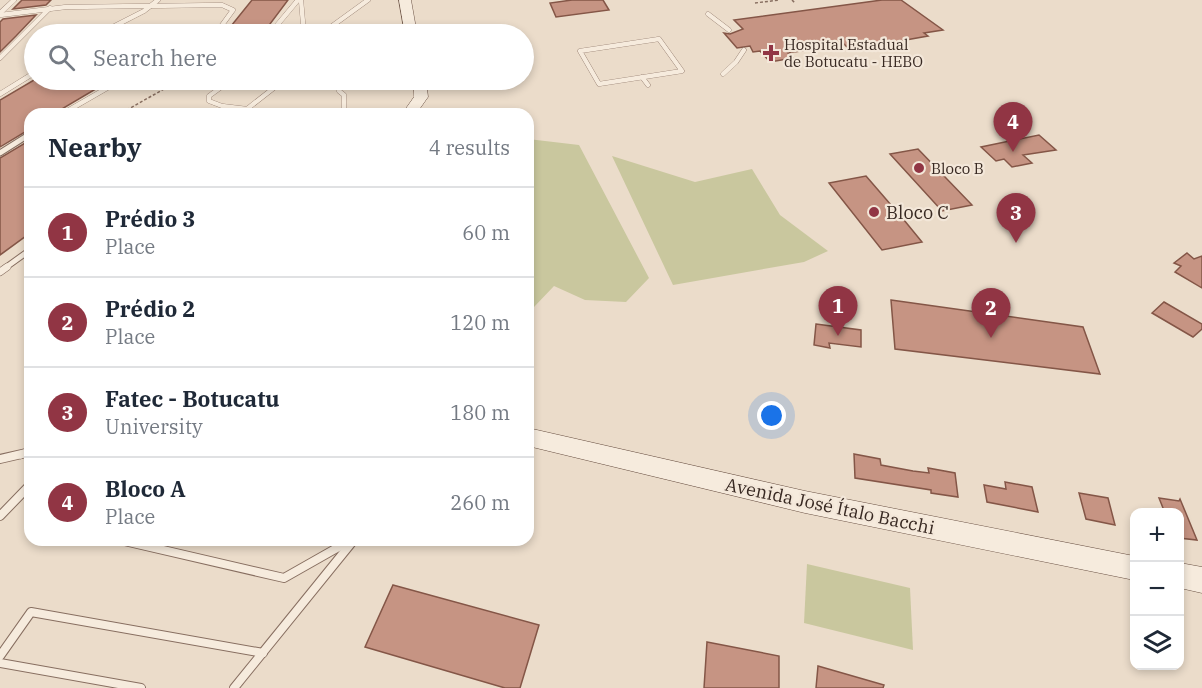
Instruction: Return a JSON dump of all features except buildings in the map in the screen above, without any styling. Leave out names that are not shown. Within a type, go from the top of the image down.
[{"type":"main road","points":[[405,0],[409,24]]},
{"type":"main road","points":[[414,108],[421,97],[421,90]]},
{"type":"main road","name":"Avenida José Ítalo Bacchi","points":[[534,438],[817,505],[1130,567]]},
{"type":"main road","points":[[1184,577],[1202,580]]},
{"type":"lane","points":[[0,14],[14,0]]},
{"type":"lane","points":[[117,24],[158,0]]},
{"type":"lane","points":[[278,24],[299,0]]},
{"type":"lane","points":[[299,0],[303,24]]},
{"type":"lane","points":[[335,24],[368,0]]},
{"type":"lane","points":[[0,14],[50,8],[228,6],[233,10],[223,24]]},
{"type":"lane","points":[[34,24],[50,8]]},
{"type":"lane","points":[[708,14],[729,30]]},
{"type":"lane","points":[[0,58],[24,34]]},
{"type":"lane","points":[[659,39],[682,71],[642,77],[598,84],[580,51],[659,39]]},
{"type":"lane","points":[[723,74],[736,62],[744,50]]},
{"type":"lane","points":[[642,77],[648,85]]},
{"type":"lane","points":[[0,94],[24,79]]},
{"type":"lane","points":[[74,108],[104,90]]},
{"type":"lane","points":[[217,90],[209,96],[209,101],[222,106],[239,108]]},
{"type":"lane","points":[[248,108],[272,90]]},
{"type":"lane","points":[[339,92],[344,95],[344,108]]},
{"type":"lane","points":[[0,153],[24,138]]},
{"type":"lane","points":[[0,272],[24,254]]},
{"type":"lane","points":[[0,459],[24,454]]},
{"type":"lane","points":[[1,513],[24,491]]},
{"type":"lane","points":[[146,546],[284,578],[342,546]]},
{"type":"lane","points":[[234,688],[348,546]]},
{"type":"lane","points":[[0,656],[31,612],[263,653]]},
{"type":"lane","points":[[0,663],[141,688]]},
{"type":"path","points":[[752,0],[755,3]]},
{"type":"path","points":[[755,3],[779,0]]},
{"type":"path","points":[[792,0],[795,3]]},
{"type":"path","points":[[130,108],[162,90]]},
{"type":"shaded area","points":[[534,140],[579,145],[649,278],[626,302],[585,300],[554,286],[534,307]]},
{"type":"shaded area","points":[[612,156],[695,182],[752,169],[780,215],[828,251],[804,262],[673,285]]},
{"type":"shaded area","points":[[807,564],[910,588],[913,650],[804,623]]},
{"type":"place","name":"Hospital Estadual de Botucatu - HEBO","points":[[771,53]]},
{"type":"place","name":"Bloco A","points":[[1013,152]]},
{"type":"place","name":"Bloco B","points":[[919,168]]},
{"type":"place","name":"Bloco C","points":[[874,212]]},
{"type":"place","name":"Fatec - Botucatu","points":[[1016,243]]},
{"type":"place","name":"Prédio 3","points":[[838,336]]},
{"type":"place","name":"Prédio 2","points":[[991,338]]}]
